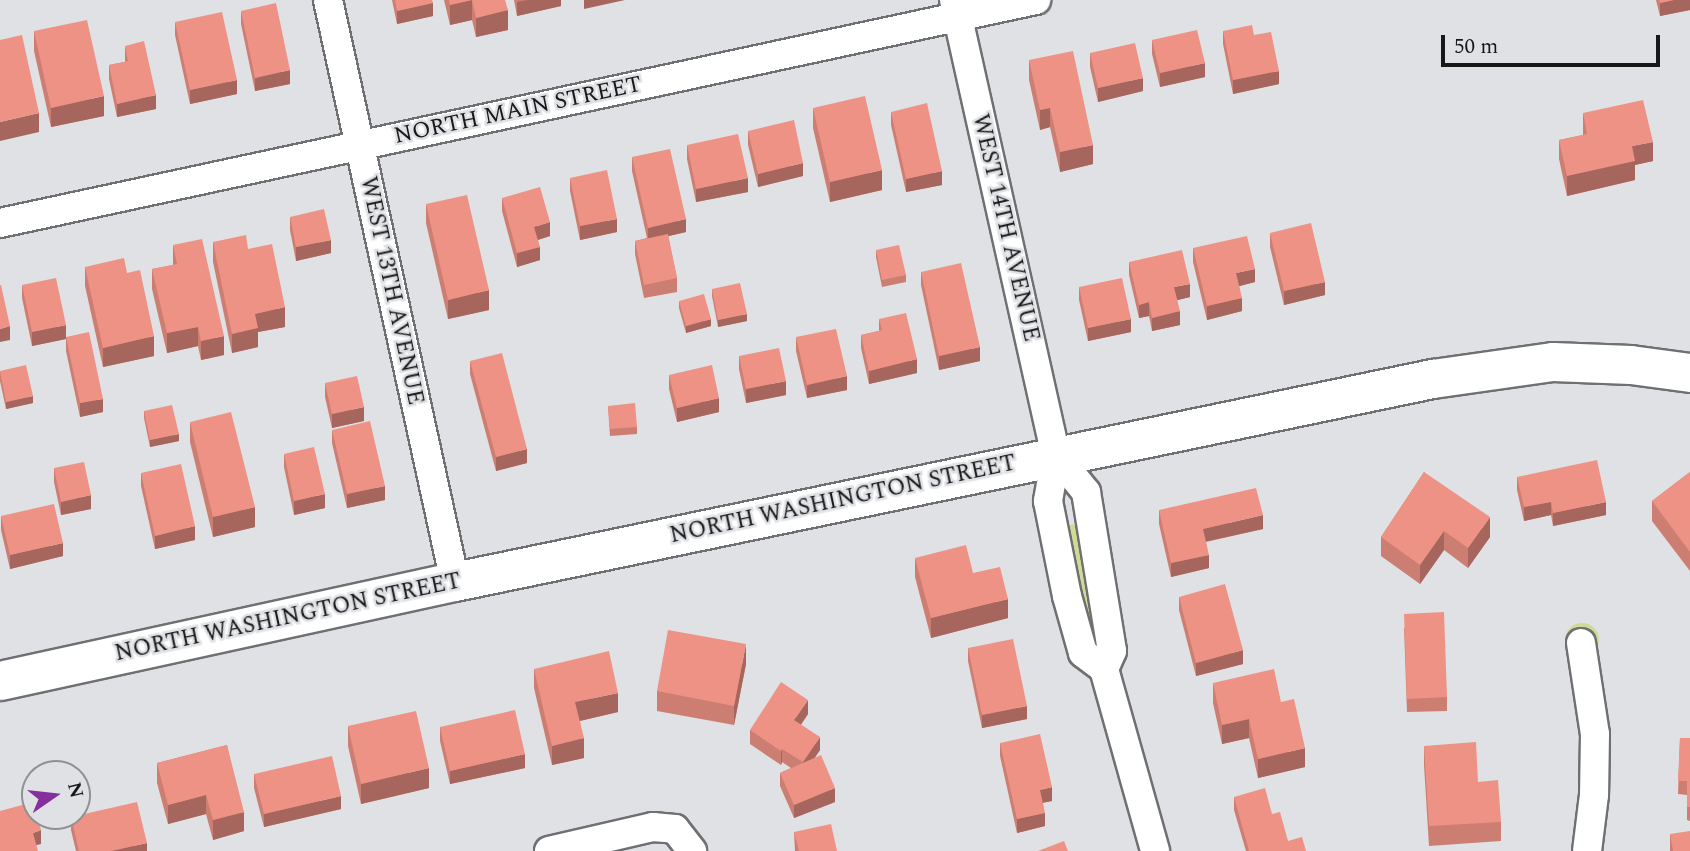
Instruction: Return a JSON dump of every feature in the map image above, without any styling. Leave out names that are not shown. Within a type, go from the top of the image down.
[{"type":"main road","name":"NORTH WASHINGTON STREET","points":[[0,681],[1056,455],[1433,379],[1553,362],[1631,365],[1690,373]]},
{"type":"street","name":"WEST 13TH AVENUE","points":[[328,0],[456,582]]},
{"type":"street","name":"NORTH MAIN STREET","points":[[0,223],[956,9],[1035,0]]},
{"type":"street","name":"WEST 14TH AVENUE","points":[[956,9],[1056,455]]},
{"type":"street","points":[[1056,455],[1048,501],[1067,596],[1083,653],[1104,669],[1155,851]]},
{"type":"street","points":[[1056,455],[1086,492],[1112,651],[1104,669]]},
{"type":"street","points":[[1581,643],[1595,734],[1594,795],[1587,851]]},
{"type":"street","points":[[549,851],[653,827],[675,829],[692,851]]},
{"type":"green space","points":[[1073,524],[1081,529],[1095,633],[1088,632],[1065,528]]},
{"type":"green space","points":[[1582,623],[1594,628],[1599,640],[1594,652],[1582,657],[1570,652],[1565,640],[1570,628]]},
{"type":"building","points":[[395,0],[432,0],[433,3],[397,11]]},
{"type":"building","points":[[449,0],[472,0],[450,5]]},
{"type":"building","points":[[472,0],[505,0],[508,10],[476,18]]},
{"type":"building","points":[[276,3],[290,70],[255,78],[241,11]]},
{"type":"building","points":[[222,12],[237,80],[190,90],[175,22]]},
{"type":"building","points":[[87,20],[104,96],[51,108],[34,31]]},
{"type":"building","points":[[1252,25],[1254,35],[1271,32],[1279,71],[1233,80],[1223,31]]},
{"type":"building","points":[[1197,30],[1205,63],[1160,73],[1152,40]]},
{"type":"building","points":[[22,35],[39,113],[0,122],[0,40]]},
{"type":"building","points":[[144,41],[156,95],[117,104],[109,65],[128,61],[125,46]]},
{"type":"building","points":[[1135,43],[1143,78],[1098,88],[1090,53]]},
{"type":"building","points":[[1073,51],[1093,145],[1060,152],[1050,108],[1040,110],[1029,60]]},
{"type":"building","points":[[865,96],[882,170],[830,182],[813,108]]},
{"type":"building","points":[[1643,100],[1653,142],[1632,146],[1635,161],[1567,176],[1559,140],[1587,134],[1583,113]]},
{"type":"building","points":[[927,103],[942,171],[906,179],[891,112]]},
{"type":"building","points":[[794,120],[803,163],[758,174],[748,131]]},
{"type":"building","points":[[738,134],[748,178],[696,189],[687,145]]},
{"type":"building","points":[[670,149],[686,219],[648,228],[632,157]]},
{"type":"building","points":[[607,170],[617,219],[580,226],[570,178]]},
{"type":"building","points":[[540,187],[550,222],[534,227],[540,247],[517,253],[502,198]]},
{"type":"building","points":[[467,195],[489,290],[448,300],[426,204]]},
{"type":"building","points":[[324,209],[331,240],[296,247],[290,217]]},
{"type":"building","points":[[1311,223],[1325,282],[1284,291],[1270,233]]},
{"type":"building","points":[[668,234],[677,278],[644,285],[635,241]]},
{"type":"building","points":[[246,235],[248,249],[272,244],[285,307],[255,314],[258,328],[232,334],[213,242]]},
{"type":"building","points":[[1247,236],[1255,269],[1236,273],[1242,298],[1207,306],[1193,248]]},
{"type":"building","points":[[202,239],[224,336],[201,341],[198,327],[167,333],[152,269],[177,264],[173,245]]},
{"type":"building","points":[[899,245],[906,275],[882,280],[876,250]]},
{"type":"building","points":[[1182,250],[1190,284],[1174,287],[1180,311],[1152,318],[1149,302],[1139,305],[1129,262]]},
{"type":"building","points":[[124,258],[127,273],[140,270],[154,336],[103,348],[85,267]]},
{"type":"building","points":[[961,263],[980,347],[939,356],[921,272]]},
{"type":"building","points":[[56,278],[66,325],[32,332],[22,285]]},
{"type":"building","points":[[1122,278],[1131,319],[1088,328],[1079,287]]},
{"type":"building","points":[[740,283],[747,314],[718,320],[712,289]]},
{"type":"building","points":[[0,285],[10,326],[0,329]]},
{"type":"building","points":[[704,294],[711,319],[686,326],[679,301]]},
{"type":"building","points":[[906,313],[917,359],[869,371],[861,335],[882,330],[879,319]]},
{"type":"building","points":[[836,329],[847,376],[807,385],[796,337]]},
{"type":"building","points":[[89,332],[103,399],[80,403],[66,337]]},
{"type":"building","points":[[779,348],[786,381],[746,389],[739,356]]},
{"type":"building","points":[[502,353],[527,449],[496,457],[470,361]]},
{"type":"building","points":[[26,365],[33,396],[6,402],[0,371]]},
{"type":"building","points":[[712,365],[719,398],[677,408],[669,375]]},
{"type":"building","points":[[357,376],[364,407],[332,414],[325,383]]},
{"type":"building","points":[[635,403],[637,427],[610,429],[608,406]]},
{"type":"building","points":[[172,405],[179,434],[150,440],[144,411]]},
{"type":"building","points":[[231,412],[255,507],[213,517],[190,422]]},
{"type":"building","points":[[370,421],[385,486],[347,494],[332,430]]},
{"type":"building","points":[[314,447],[325,494],[294,501],[284,454]]},
{"type":"building","points":[[1597,460],[1606,502],[1553,513],[1551,502],[1524,507],[1517,477]]},
{"type":"building","points":[[84,462],[91,495],[61,502],[54,468]]},
{"type":"building","points":[[181,464],[195,526],[155,536],[141,473]]},
{"type":"building","points":[[1424,472],[1490,517],[1468,548],[1444,531],[1420,565],[1381,537]]},
{"type":"building","points":[[1690,472],[1690,552],[1652,501]]},
{"type":"building","points":[[1256,488],[1263,515],[1203,529],[1209,555],[1171,563],[1159,510]]},
{"type":"building","points":[[54,504],[63,543],[10,555],[1,516]]},
{"type":"building","points":[[966,545],[973,573],[1000,567],[1008,599],[931,618],[915,558]]},
{"type":"building","points":[[1225,584],[1243,650],[1196,663],[1179,597]]},
{"type":"building","points":[[1444,612],[1447,697],[1407,699],[1404,614]]},
{"type":"building","points":[[668,630],[746,644],[734,706],[657,691]]},
{"type":"building","points":[[1013,639],[1027,706],[982,715],[968,648]]},
{"type":"building","points":[[609,651],[618,693],[575,702],[584,738],[552,746],[534,669]]},
{"type":"building","points":[[1274,669],[1281,702],[1294,699],[1305,748],[1258,759],[1249,719],[1222,725],[1213,683]]},
{"type":"building","points":[[781,682],[808,700],[794,720],[820,737],[803,762],[750,730]]},
{"type":"building","points":[[515,710],[525,754],[450,771],[440,727]]},
{"type":"building","points":[[416,711],[429,768],[361,784],[348,726]]},
{"type":"building","points":[[1040,734],[1052,787],[1040,790],[1045,813],[1017,819],[1000,743]]},
{"type":"building","points":[[1680,738],[1690,738],[1690,807],[1687,807],[1687,781],[1678,781]]},
{"type":"building","points":[[1476,742],[1478,782],[1498,780],[1501,822],[1429,826],[1424,746]]},
{"type":"building","points":[[227,745],[244,812],[213,820],[206,795],[168,805],[157,763]]},
{"type":"building","points":[[821,755],[835,788],[794,805],[780,773]]},
{"type":"building","points":[[332,756],[341,796],[264,814],[254,774]]},
{"type":"building","points":[[1265,788],[1272,814],[1280,812],[1288,841],[1302,837],[1306,851],[1249,851],[1234,797]]},
{"type":"building","points":[[137,802],[147,843],[111,851],[79,851],[74,830],[91,830],[91,812]]},
{"type":"building","points":[[21,805],[21,830],[41,830],[33,833],[38,851],[0,851],[0,811]]},
{"type":"building","points":[[831,824],[837,851],[799,851],[794,832]]},
{"type":"building","points":[[1690,831],[1690,851],[1673,851],[1670,834]]},
{"type":"building","points":[[1064,841],[1068,851],[1038,851]]}]
